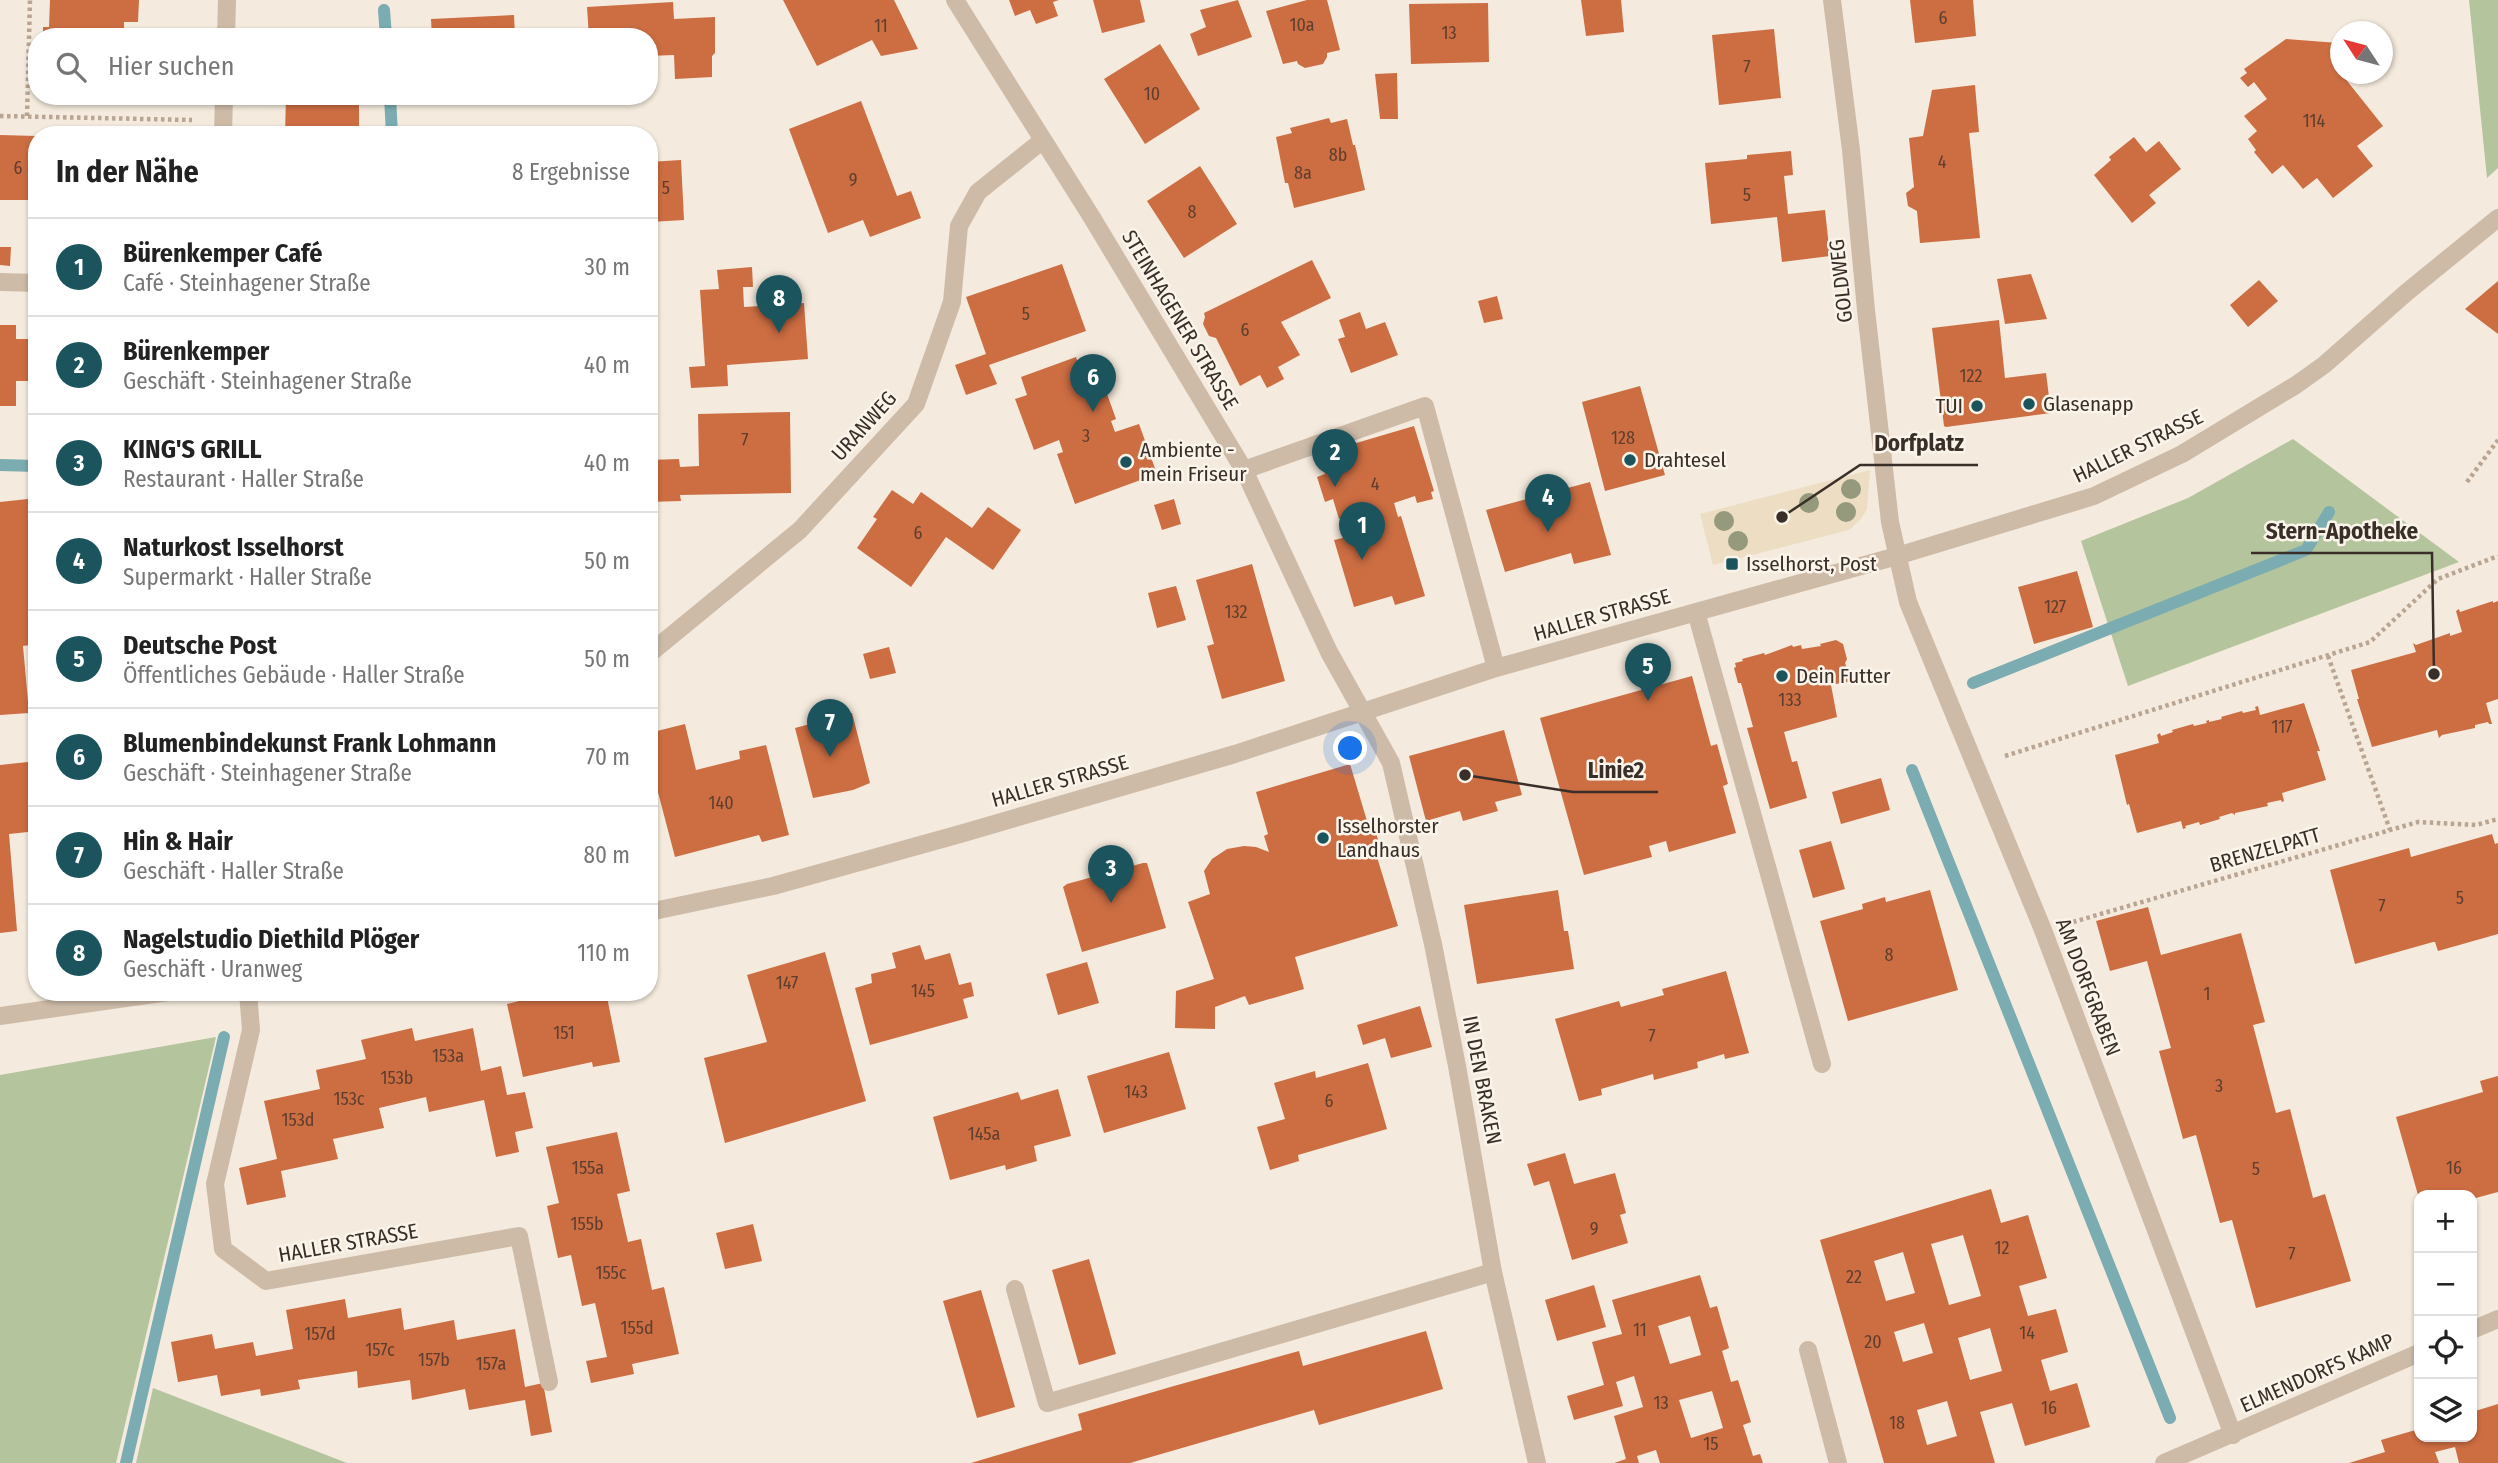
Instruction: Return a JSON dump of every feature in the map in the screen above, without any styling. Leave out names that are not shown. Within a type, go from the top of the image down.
[{"type":"street","points":[[226,28],[227,0]]},
{"type":"street","name":"STEINHAGENER STRASSE","points":[[955,0],[1044,140],[1244,470],[1329,652],[1362,712]]},
{"type":"street","name":"GOLDWEG","points":[[1832,0],[1851,150],[1890,522],[1897,556]]},
{"type":"street","points":[[223,126],[224,105]]},
{"type":"street","name":"URANWEG","points":[[658,647],[800,530],[916,404],[952,302],[958,226],[978,192],[1044,140]]},
{"type":"street","name":"HALLER STRASSE","points":[[658,910],[773,886],[960,834],[1236,754],[1496,668],[1897,556],[2094,496],[2182,454],[2296,385],[2324,365],[2407,292],[2498,218]]},
{"type":"street","points":[[0,282],[28,283]]},
{"type":"street","points":[[1244,470],[1425,406],[1496,668]]},
{"type":"street","name":"AM DORFGRABEN","points":[[1897,556],[1909,602],[2043,930],[2233,1435]]},
{"type":"street","points":[[1696,612],[1822,1064]]},
{"type":"street","name":"IN DEN BRAKEN","points":[[1362,712],[1391,763],[1433,944],[1493,1272],[1537,1463]]},
{"type":"street","points":[[0,1016],[105,1001]]},
{"type":"street","name":"HALLER STRASSE","points":[[249,1001],[251,1030],[215,1184],[223,1249],[265,1281],[519,1236],[549,1382]]},
{"type":"street","points":[[1015,1289],[1047,1403],[1493,1272]]},
{"type":"street","points":[[2477,1329],[2498,1319]]},
{"type":"street","points":[[1808,1350],[1838,1463]]},
{"type":"street","name":"ELMENDORFS KAMP","points":[[2233,1435],[2414,1355]]},
{"type":"street","points":[[2164,1463],[2233,1435]]},
{"type":"path","points":[[29,28],[30,0]]},
{"type":"path","points":[[27,116],[28,77]]},
{"type":"path","points":[[0,116],[190,126]]},
{"type":"path","points":[[2467,482],[2498,440]]},
{"type":"path","points":[[1974,766],[2370,642],[2438,579],[2498,556]]},
{"type":"path","points":[[2328,655],[2390,830]]},
{"type":"path","name":"BRENZELPATT","points":[[2043,930],[2418,822],[2476,825],[2498,819]]},
{"type":"green space","points":[[2469,0],[2498,0],[2498,168],[2487,178]]},
{"type":"green space","points":[[2293,439],[2459,562],[2128,686],[2081,541],[2188,498]]},
{"type":"green space","points":[[216,1037],[116,1463],[0,1463],[0,1075]]},
{"type":"green space","points":[[153,1388],[347,1463],[136,1463]]},
{"type":"shaded area","points":[[1870,470],[1867,509],[1849,530],[1713,565],[1700,514]]},
{"type":"building","points":[[50,0],[139,0],[138,22],[124,22],[124,28],[43,28],[49,27]]},
{"type":"building","points":[[783,0],[894,0],[918,49],[881,56],[872,40],[817,66]]},
{"type":"building","points":[[1009,0],[1059,0],[1053,2],[1058,16],[1036,24],[1030,10],[1015,16]]},
{"type":"building","points":[[1093,0],[1140,0],[1145,22],[1102,33]]},
{"type":"building","points":[[1238,0],[1252,37],[1198,56],[1190,34],[1206,27],[1200,10]]},
{"type":"building","points":[[1307,0],[1327,0],[1340,50],[1327,53],[1323,64],[1305,68],[1297,61],[1283,64],[1266,11]]},
{"type":"building","points":[[1581,0],[1621,0],[1624,32],[1586,36]]},
{"type":"building","points":[[1910,0],[1973,0],[1976,36],[1915,43]]},
{"type":"building","points":[[673,2],[674,19],[715,17],[712,77],[675,79],[674,55],[658,56],[658,28],[588,28],[587,7]]},
{"type":"building","points":[[1488,3],[1489,62],[1411,64],[1409,4]]},
{"type":"building","points":[[514,15],[515,28],[432,28],[431,19]]},
{"type":"building","points":[[1774,29],[1781,98],[1719,105],[1712,35]]},
{"type":"building","points":[[2286,39],[2330,42],[2330,84],[2350,84],[2383,126],[2357,146],[2373,166],[2333,198],[2317,178],[2303,189],[2283,165],[2272,174],[2254,152],[2256,150],[2248,139],[2257,131],[2244,116],[2267,99],[2254,82],[2248,87],[2240,78],[2247,73],[2244,69]]},
{"type":"building","points":[[1160,44],[1200,109],[1145,144],[1104,79]]},
{"type":"building","points":[[1397,73],[1398,119],[1380,119],[1375,74]]},
{"type":"building","points":[[1975,85],[1979,132],[1969,133],[1980,238],[1920,243],[1917,211],[1908,206],[1906,193],[1914,187],[1909,138],[1923,136],[1932,90]]},
{"type":"building","points":[[861,101],[897,196],[911,191],[921,218],[870,237],[863,220],[828,233],[789,129]]},
{"type":"building","points":[[286,105],[359,105],[359,126],[285,126]]},
{"type":"building","points":[[1329,118],[1331,123],[1347,119],[1365,190],[1294,208],[1288,183],[1285,183],[1276,137],[1292,133],[1290,128]]},
{"type":"building","points":[[0,135],[28,136],[28,200],[0,200]]},
{"type":"building","points":[[2134,137],[2146,152],[2159,141],[2181,169],[2149,195],[2156,203],[2132,223],[2094,175],[2111,160],[2109,157]]},
{"type":"building","points":[[1791,151],[1793,175],[1784,176],[1788,214],[1825,210],[1830,256],[1782,262],[1777,217],[1711,224],[1705,163],[1747,159],[1747,155]]},
{"type":"building","points":[[681,160],[684,220],[658,222],[658,161]]},
{"type":"building","points":[[1200,166],[1237,224],[1184,258],[1147,201]]},
{"type":"building","points":[[0,247],[11,247],[10,266],[0,265]]},
{"type":"building","points":[[1312,260],[1331,298],[1281,322],[1300,355],[1278,367],[1284,379],[1267,388],[1260,375],[1240,386],[1216,338],[1209,336],[1203,324],[1204,313]]},
{"type":"building","points":[[1062,264],[1086,331],[989,365],[997,384],[966,395],[955,365],[986,354],[966,297]]},
{"type":"building","points":[[752,267],[753,287],[743,287],[744,307],[804,303],[808,359],[727,365],[728,386],[691,388],[689,367],[705,366],[700,290],[719,289],[717,270]]},
{"type":"building","points":[[2031,274],[2047,319],[2005,324],[1997,279]]},
{"type":"building","points":[[2259,280],[2278,301],[2248,327],[2230,305]]},
{"type":"building","points":[[2498,281],[2498,334],[2465,309]]},
{"type":"building","points":[[1497,296],[1503,319],[1484,323],[1478,301]]},
{"type":"building","points":[[1360,312],[1366,329],[1385,322],[1398,355],[1351,373],[1338,339],[1345,337],[1339,320]]},
{"type":"building","points":[[1999,320],[2005,378],[2046,373],[2051,413],[1944,426],[1932,328]]},
{"type":"building","points":[[0,325],[16,325],[16,339],[28,339],[28,381],[16,381],[16,406],[0,406]]},
{"type":"building","points":[[1076,357],[1082,375],[1098,369],[1116,419],[1111,421],[1115,432],[1139,424],[1157,474],[1075,504],[1057,454],[1063,452],[1059,440],[1034,450],[1015,399],[1027,395],[1021,377]]},
{"type":"building","points":[[1640,386],[1665,475],[1605,491],[1582,402]]},
{"type":"building","points":[[790,412],[791,493],[680,495],[681,501],[658,502],[658,460],[679,459],[680,467],[699,466],[698,414]]},
{"type":"building","points":[[1414,426],[1434,491],[1431,492],[1433,499],[1417,503],[1415,496],[1394,503],[1398,517],[1401,516],[1425,596],[1395,605],[1392,596],[1354,607],[1334,540],[1351,536],[1345,517],[1339,519],[1333,499],[1325,502],[1317,477],[1325,474],[1319,454]]},
{"type":"building","points":[[1590,482],[1611,555],[1574,564],[1571,553],[1505,572],[1486,510]]},
{"type":"building","points":[[892,490],[913,504],[921,492],[972,528],[988,507],[1021,530],[993,570],[946,537],[911,587],[857,548],[877,519],[873,517]]},
{"type":"building","points":[[28,499],[28,645],[23,646],[28,713],[0,715],[0,502]]},
{"type":"building","points":[[1174,499],[1181,524],[1162,530],[1154,505]]},
{"type":"building","points":[[1252,564],[1285,681],[1222,699],[1207,646],[1214,644],[1196,580]]},
{"type":"building","points":[[2077,571],[2093,627],[2034,644],[2018,587]]},
{"type":"building","points":[[1176,586],[1186,620],[1157,628],[1148,593]]},
{"type":"building","points":[[2498,601],[2498,699],[2486,703],[2492,724],[2488,722],[2475,725],[2475,728],[2439,738],[2437,730],[2372,747],[2351,670],[2416,652],[2413,643],[2416,645],[2450,633],[2450,636],[2462,632],[2456,611]]},
{"type":"building","points":[[1836,640],[1843,644],[1851,681],[1831,685],[1837,717],[1784,732],[1792,762],[1797,761],[1807,798],[1770,809],[1747,728],[1753,727],[1741,683],[1738,683],[1735,663],[1792,645],[1801,645],[1802,649]]},
{"type":"building","points":[[889,647],[896,673],[870,679],[863,654]]},
{"type":"building","points":[[1692,676],[1711,746],[1717,744],[1728,784],[1723,786],[1736,833],[1669,852],[1666,841],[1649,846],[1652,857],[1584,875],[1540,718]]},
{"type":"building","points":[[2304,703],[2320,751],[2317,751],[2326,780],[2282,793],[2284,801],[2267,803],[2268,806],[2235,815],[2232,813],[2200,825],[2199,822],[2185,826],[2183,829],[2181,821],[2137,833],[2115,755],[2159,743],[2157,735],[2160,733],[2161,736],[2193,724],[2194,726],[2242,711],[2256,710],[2255,707],[2258,706],[2260,715]]},
{"type":"building","points":[[852,713],[870,783],[853,790],[813,798],[795,728]]},
{"type":"building","points":[[685,724],[696,770],[740,759],[739,751],[766,745],[789,835],[762,842],[759,835],[675,857],[658,792],[658,731]]},
{"type":"building","points":[[1504,730],[1522,795],[1495,802],[1498,811],[1463,821],[1460,811],[1426,821],[1409,756]]},
{"type":"building","points":[[28,762],[28,832],[9,834],[17,931],[0,933],[0,765]]},
{"type":"building","points":[[1350,764],[1367,821],[1373,823],[1382,853],[1377,857],[1398,926],[1295,957],[1304,989],[1249,1005],[1245,996],[1215,1007],[1215,1029],[1175,1028],[1176,991],[1214,979],[1188,902],[1210,894],[1204,871],[1212,859],[1227,849],[1244,846],[1269,852],[1264,836],[1268,834],[1256,792]]},
{"type":"building","points":[[1881,778],[1890,810],[1841,824],[1832,792]]},
{"type":"building","points":[[2492,834],[2495,844],[2498,843],[2498,934],[2438,951],[2433,942],[2355,964],[2330,870],[2409,848],[2411,857]]},
{"type":"building","points":[[1831,841],[1845,889],[1813,898],[1799,850]]},
{"type":"building","points":[[1147,863],[1166,928],[1082,952],[1063,887],[1096,876],[1097,880],[1115,874],[1114,871]]},
{"type":"building","points":[[1558,890],[1564,931],[1568,931],[1574,969],[1477,984],[1464,905]]},
{"type":"building","points":[[1930,890],[1958,990],[1848,1021],[1820,921],[1863,909],[1862,904],[1885,897],[1886,902]]},
{"type":"building","points":[[2148,907],[2161,955],[2241,933],[2265,1022],[2253,1025],[2276,1113],[2290,1109],[2313,1198],[2325,1194],[2351,1281],[2256,1308],[2232,1220],[2220,1223],[2196,1135],[2183,1139],[2159,1051],[2171,1048],[2147,961],[2110,971],[2096,921]]},
{"type":"building","points":[[920,945],[925,960],[950,953],[959,985],[971,982],[974,996],[963,999],[968,1018],[870,1045],[855,988],[872,983],[871,974],[896,968],[892,953]]},
{"type":"building","points":[[825,952],[866,1101],[725,1143],[704,1058],[767,1042],[747,975]]},
{"type":"building","points":[[1087,962],[1099,1003],[1058,1015],[1046,974]]},
{"type":"building","points":[[1726,971],[1749,1053],[1725,1059],[1724,1054],[1697,1062],[1698,1068],[1654,1080],[1653,1074],[1601,1089],[1602,1095],[1579,1101],[1555,1019],[1619,1001],[1621,1007],[1664,995],[1662,989]]},
{"type":"building","points":[[519,1001],[608,1001],[620,1062],[593,1067],[592,1062],[523,1077],[507,1004]]},
{"type":"building","points":[[1420,1006],[1432,1047],[1391,1058],[1385,1038],[1363,1045],[1357,1025]]},
{"type":"building","points":[[412,1028],[415,1041],[473,1028],[481,1071],[501,1066],[507,1095],[525,1092],[533,1128],[515,1132],[519,1152],[496,1157],[484,1100],[429,1112],[426,1097],[379,1108],[384,1128],[333,1139],[338,1159],[281,1171],[286,1197],[247,1205],[239,1168],[277,1159],[264,1101],[320,1089],[316,1070],[366,1059],[361,1040]]},
{"type":"building","points":[[1169,1052],[1186,1109],[1104,1133],[1087,1076]]},
{"type":"building","points":[[1368,1063],[1387,1129],[1298,1155],[1299,1161],[1270,1170],[1257,1127],[1285,1119],[1274,1083],[1315,1071],[1316,1078]]},
{"type":"building","points":[[2498,1076],[2498,1192],[2477,1198],[2477,1190],[2417,1190],[2396,1117],[2483,1092],[2480,1081]]},
{"type":"building","points":[[1058,1089],[1071,1136],[1034,1146],[1037,1161],[1006,1170],[1005,1165],[950,1180],[933,1117],[1018,1092],[1021,1100]]},
{"type":"building","points":[[617,1132],[630,1191],[617,1194],[628,1242],[641,1239],[652,1290],[664,1287],[679,1354],[632,1364],[634,1374],[591,1383],[586,1361],[607,1357],[595,1303],[582,1306],[571,1255],[558,1258],[547,1206],[559,1203],[546,1147]]},
{"type":"building","points":[[1565,1153],[1574,1184],[1615,1173],[1626,1213],[1620,1215],[1628,1243],[1572,1260],[1549,1181],[1534,1186],[1527,1164]]},
{"type":"building","points":[[1991,1189],[2001,1223],[2028,1215],[2047,1278],[2019,1286],[2028,1316],[2056,1309],[2068,1352],[2041,1360],[2050,1391],[2077,1383],[2090,1427],[2025,1446],[2012,1403],[1980,1412],[1995,1463],[1884,1463],[1820,1240]],"holes":[[[1963,1235],[1981,1296],[1949,1305],[1931,1244]],[[1903,1252],[1915,1293],[1886,1301],[1874,1261]],[[1924,1323],[1933,1353],[1903,1362],[1894,1332]],[[1990,1328],[2002,1371],[1970,1380],[1958,1338]],[[1947,1401],[1957,1436],[1927,1445],[1917,1410]]]},
{"type":"building","points":[[753,1224],[762,1261],[725,1269],[716,1233]]},
{"type":"building","points":[[1089,1259],[1116,1354],[1079,1365],[1052,1270]]},
{"type":"building","points":[[1700,1275],[1710,1308],[1717,1306],[1729,1348],[1722,1351],[1731,1382],[1738,1380],[1751,1422],[1743,1425],[1753,1456],[1760,1454],[1763,1463],[1660,1463],[1656,1450],[1637,1456],[1639,1463],[1614,1463],[1626,1459],[1614,1416],[1643,1407],[1634,1376],[1616,1382],[1623,1406],[1574,1420],[1567,1396],[1604,1385],[1592,1342],[1622,1334],[1612,1300]],"holes":[[[1690,1316],[1701,1355],[1670,1364],[1658,1326]],[[1712,1391],[1723,1428],[1691,1438],[1679,1400]]]},
{"type":"building","points":[[1594,1285],[1606,1327],[1557,1341],[1545,1300]]},
{"type":"building","points":[[981,1290],[1015,1407],[977,1418],[943,1301]]},
{"type":"building","points":[[345,1299],[348,1318],[401,1308],[404,1330],[454,1320],[457,1340],[515,1329],[525,1387],[543,1383],[552,1432],[531,1436],[525,1400],[469,1410],[465,1389],[412,1400],[410,1380],[358,1388],[357,1371],[298,1380],[300,1389],[261,1396],[260,1389],[221,1396],[217,1375],[178,1382],[171,1342],[212,1334],[215,1349],[253,1342],[256,1356],[293,1349],[286,1310]]},
{"type":"building","points":[[1426,1331],[1443,1389],[1319,1425],[1314,1410],[1130,1463],[971,1463],[1082,1430],[1078,1414],[1174,1386],[1299,1351],[1303,1366]]},
{"type":"building","points":[[2498,1404],[2498,1463],[2459,1463],[2455,1447],[2435,1452],[2439,1463],[2349,1463],[2385,1452],[2381,1440],[2414,1430],[2414,1442],[2477,1442],[2477,1410]]},
{"type":"waterway","points":[[384,10],[385,28]]},
{"type":"waterway","points":[[390,105],[392,126]]},
{"type":"waterway","points":[[0,465],[28,466]]},
{"type":"waterway","points":[[1973,683],[2306,550],[2329,512]]},
{"type":"waterway","points":[[1912,770],[2170,1418]]},
{"type":"waterway","points":[[126,1463],[224,1037]]},
{"type":"place","name":"Nagelstudio Diethild Plöger","points":[[779,333]]},
{"type":"place","name":"Glasenapp","points":[[2029,404]]},
{"type":"place","name":"TUI","points":[[1977,406]]},
{"type":"place","name":"Blumenbindekunst Frank Lohmann","points":[[1093,412]]},
{"type":"place","name":"Drahtesel","points":[[1630,460]]},
{"type":"place","name":"Ambiente - mein Friseur","points":[[1126,462]]},
{"type":"place","name":"Bürenkemper","points":[[1335,487]]},
{"type":"place","name":"Dorfplatz","points":[[1782,517]]},
{"type":"place","name":"Naturkost Isselhorst","points":[[1548,532]]},
{"type":"place","name":"Bürenkemper Café","points":[[1362,560]]},
{"type":"place","name":"Isselhorst, Post","points":[[1732,564]]},
{"type":"place","name":"Stern-Apotheke","points":[[2434,674]]},
{"type":"place","name":"Dein Futter","points":[[1782,676]]},
{"type":"place","name":"Deutsche Post","points":[[1648,701]]},
{"type":"place","name":"Hin & Hair","points":[[830,757]]},
{"type":"place","name":"Linie2","points":[[1465,775]]},
{"type":"place","name":"Isselhorster Landhaus","points":[[1323,838]]},
{"type":"place","name":"KING'S GRILL","points":[[1111,903]]}]
